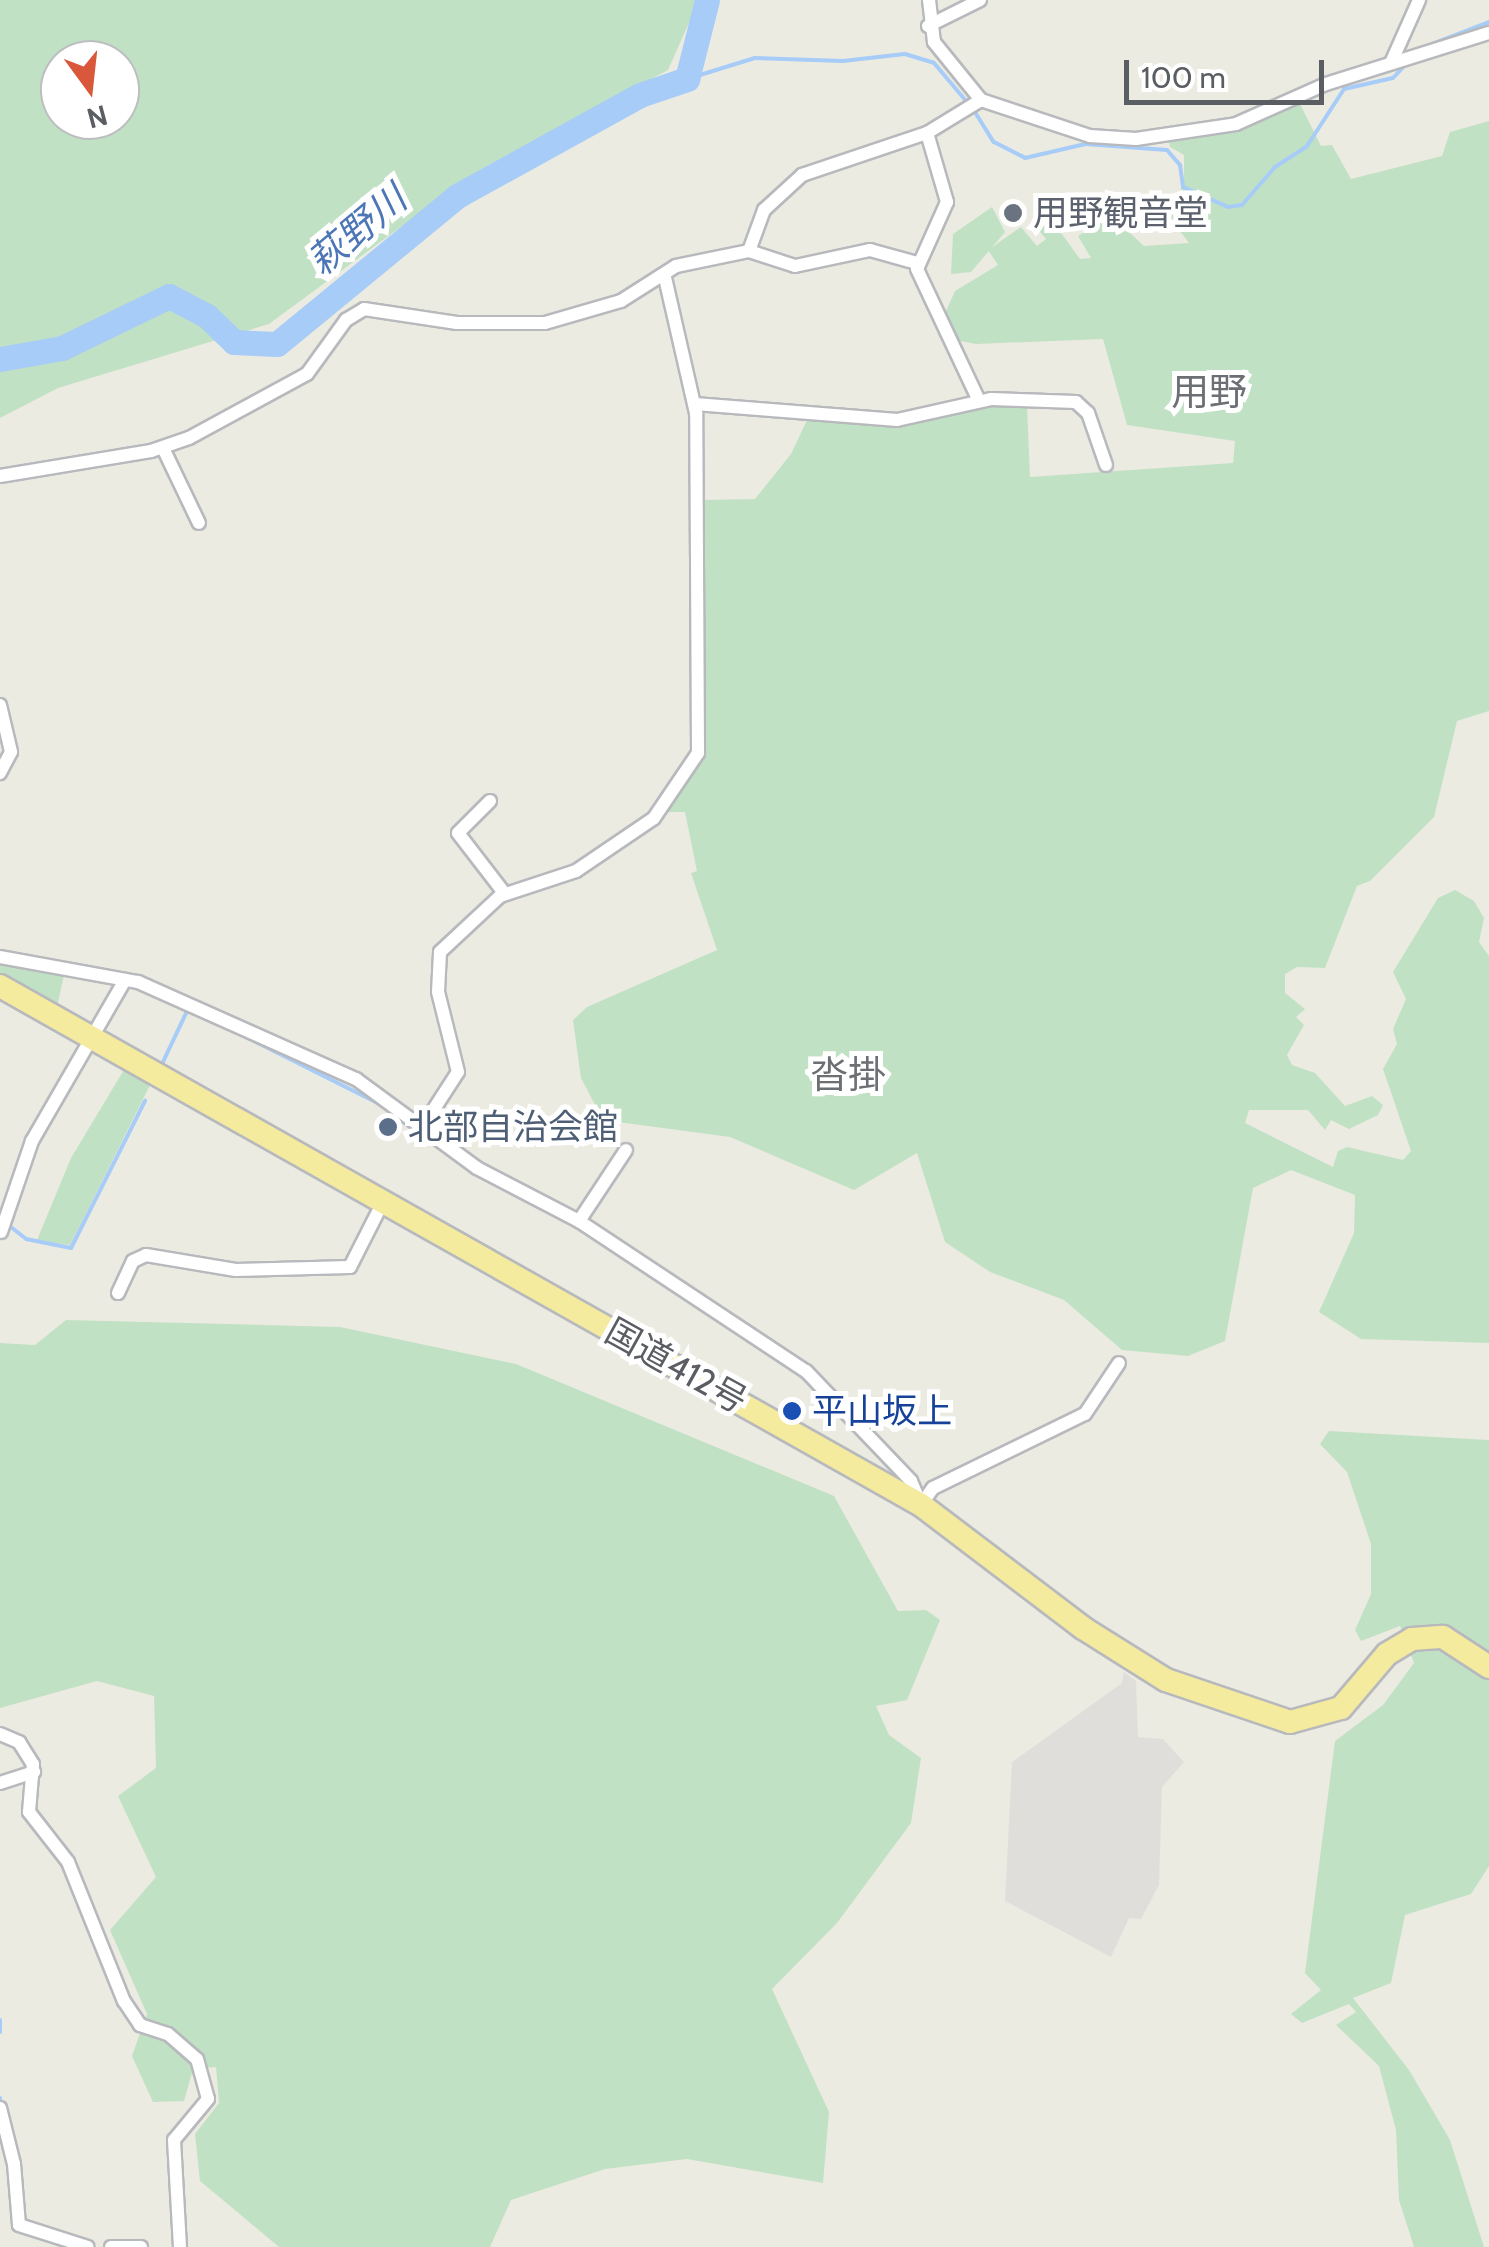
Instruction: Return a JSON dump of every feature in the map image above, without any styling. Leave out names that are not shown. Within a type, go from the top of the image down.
[{"type":"highway","name":"国道412号","points":[[0,986],[921,1504],[1142,1669],[1290,1722],[1327,1715],[1397,1645],[1428,1636],[1461,1644],[1489,1668]]},
{"type":"street","points":[[929,0],[928,26],[974,105],[1090,136],[1136,139],[1236,124],[1421,52],[1489,33]]},
{"type":"street","points":[[928,26],[980,0]]},
{"type":"street","points":[[1395,62],[1419,0]]},
{"type":"street","points":[[749,252],[758,219],[802,175],[927,133],[974,105]]},
{"type":"street","points":[[927,133],[947,202],[918,264],[979,401]]},
{"type":"street","points":[[0,476],[163,448],[307,374],[346,320],[364,310],[456,323],[545,323],[621,301],[686,262],[749,252],[794,266],[863,250],[918,264]]},
{"type":"street","points":[[424,1126],[451,1091],[459,1062],[438,992],[438,955],[505,894],[554,881],[616,847],[654,818],[695,762],[701,741],[694,404],[665,278]]},
{"type":"street","points":[[694,404],[897,420],[979,401],[1076,402],[1088,412],[1106,466]]},
{"type":"street","points":[[163,448],[199,523]]},
{"type":"street","points":[[0,705],[10,752],[0,773]]},
{"type":"street","points":[[490,801],[458,832],[505,894]]},
{"type":"street","points":[[0,957],[125,980],[187,1000],[314,1058],[424,1126],[477,1168],[580,1221],[806,1371],[911,1481],[921,1504],[933,1488],[1085,1414],[1119,1363]]},
{"type":"street","points":[[3,1227],[32,1141],[96,1040],[125,980]]},
{"type":"street","points":[[580,1221],[626,1150]]},
{"type":"street","points":[[118,1293],[141,1255],[236,1270],[350,1266],[383,1202]]},
{"type":"street","points":[[0,1734],[19,1742],[34,1772],[29,1812],[68,1862],[124,2001],[140,2025],[168,2034],[197,2059],[208,2099],[174,2140],[180,2247]]},
{"type":"street","points":[[0,1783],[34,1772]]},
{"type":"street","points":[[0,2108],[14,2164],[19,2225],[88,2247]]},
{"type":"street","points":[[110,2247],[141,2247]]},
{"type":"shaded area","points":[[1124,1672],[1136,1681],[1138,1737],[1163,1739],[1184,1762],[1162,1787],[1159,1885],[1141,1919],[1129,1918],[1111,1957],[1005,1901],[1012,1762],[1122,1683]]},
{"type":"green space","points":[[0,0],[699,0],[668,70],[474,173],[269,324],[58,388],[0,418]]},
{"type":"green space","points":[[1298,100],[1321,146],[1332,145],[1351,179],[1442,156],[1450,132],[1489,121],[1489,711],[1457,721],[1434,817],[1370,881],[1357,886],[1325,968],[1297,967],[1285,974],[1285,993],[1305,1009],[1296,1017],[1304,1025],[1287,1055],[1292,1065],[1315,1073],[1345,1106],[1372,1096],[1383,1105],[1378,1115],[1349,1129],[1331,1120],[1325,1130],[1308,1110],[1249,1110],[1245,1123],[1333,1167],[1338,1151],[1347,1147],[1403,1160],[1411,1151],[1383,1069],[1397,1044],[1393,1029],[1406,999],[1393,972],[1438,898],[1455,890],[1474,901],[1484,918],[1479,942],[1489,956],[1489,1343],[1361,1339],[1319,1312],[1354,1233],[1355,1195],[1291,1170],[1253,1188],[1225,1341],[1188,1356],[1122,1350],[1064,1300],[990,1272],[945,1242],[917,1153],[854,1190],[730,1137],[603,1120],[581,1078],[573,1020],[587,1007],[717,950],[691,873],[697,871],[685,812],[667,812],[705,755],[702,500],[755,499],[791,454],[808,418],[894,426],[1004,404],[1027,405],[1030,477],[1233,463],[1235,441],[1127,425],[1103,339],[976,344],[960,341],[942,320],[955,291],[998,265],[988,250],[1021,227],[1037,246],[1046,239],[1035,226],[1048,215],[1080,259],[1091,258],[1078,236],[1100,222],[1099,204],[1144,246],[1189,243],[1168,215],[1184,182],[1184,155],[1170,147],[1168,135],[1198,133]]},
{"type":"green space","points":[[992,207],[1005,232],[971,272],[951,274],[953,234]]},
{"type":"green space","points":[[0,960],[64,975],[57,1007],[0,973]]},
{"type":"green space","points":[[125,1068],[151,1083],[70,1245],[37,1240],[71,1158]]},
{"type":"green space","points":[[66,1320],[340,1327],[516,1364],[834,1496],[898,1611],[926,1610],[940,1620],[907,1700],[876,1706],[889,1735],[921,1758],[911,1823],[837,1923],[772,1989],[829,2112],[823,2183],[687,2159],[605,2169],[511,2200],[490,2247],[279,2247],[200,2181],[195,2134],[219,2103],[216,2067],[193,2069],[184,2101],[153,2102],[132,2056],[147,2014],[110,1930],[156,1877],[118,1796],[156,1768],[154,1696],[97,1681],[0,1708],[0,1343],[35,1345]]},
{"type":"green space","points":[[1329,1431],[1489,1440],[1489,1866],[1471,1894],[1405,1915],[1391,1983],[1353,1998],[1409,2070],[1450,2140],[1484,2247],[1414,2247],[1399,2200],[1396,2130],[1379,2066],[1336,2025],[1356,2012],[1349,2004],[1302,2023],[1291,2014],[1321,1990],[1305,1973],[1335,1741],[1383,1705],[1414,1663],[1400,1626],[1361,1641],[1355,1630],[1371,1594],[1371,1544],[1347,1472],[1320,1444]]},
{"type":"waterway","name":"萩野川","points":[[0,359],[62,348],[169,296],[207,316],[234,342],[277,344],[457,196],[640,95],[687,79],[707,0]]},
{"type":"waterway","points":[[1411,52],[1489,22]]},
{"type":"waterway","points":[[687,79],[755,58],[843,61],[905,54],[934,63],[967,102]]},
{"type":"waterway","points":[[973,109],[994,142],[1025,158],[1085,144],[1167,150],[1180,165],[1183,187],[1228,207],[1242,205],[1275,167],[1307,146],[1344,89],[1393,78],[1405,65]]},
{"type":"waterway","points":[[162,1064],[188,1009]]},
{"type":"waterway","points":[[246,1037],[380,1104]]},
{"type":"waterway","points":[[7,1224],[26,1239],[71,1248],[145,1101]]},
{"type":"waterway","points":[[0,2020],[0,2032]]},
{"type":"place","name":"用野観音堂","points":[[1013,213]]},
{"type":"place","name":"北部自治会館","points":[[388,1127]]},
{"type":"place","name":"平山坂上","points":[[792,1411]]},
{"type":"district","name":"用野","points":[[1209,392]]},
{"type":"district","name":"沓掛","points":[[848,1075]]}]
